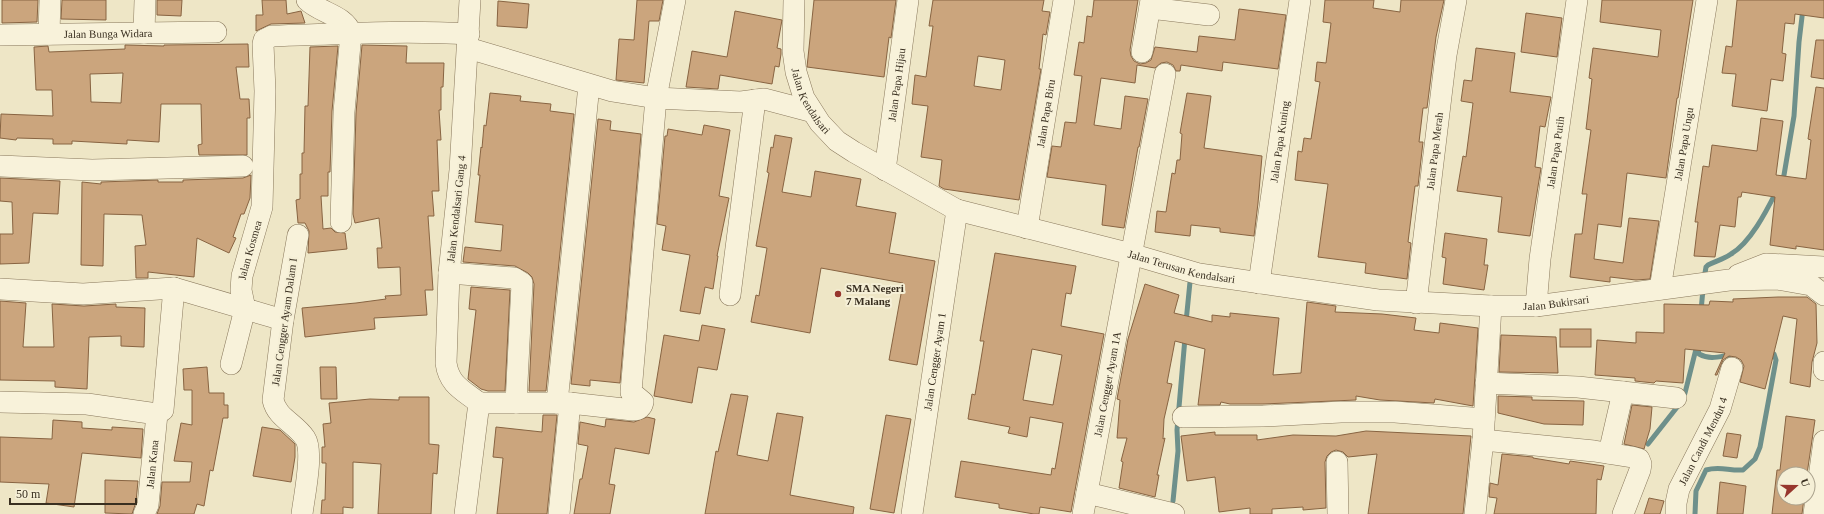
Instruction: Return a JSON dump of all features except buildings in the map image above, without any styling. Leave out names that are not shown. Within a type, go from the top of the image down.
[{"type":"street","points":[[49,34],[50,0]]},
{"type":"street","points":[[144,33],[145,0]]},
{"type":"street","points":[[307,0],[314,6],[345,23],[351,33],[344,112],[340,222]]},
{"type":"street","name":"Jalan Kendalsari Gang 4","points":[[470,0],[460,170],[449,273],[446,363],[447,373],[453,383],[479,403]]},
{"type":"street","points":[[465,514],[479,403],[563,403],[633,410],[637,410],[643,405],[644,402],[631,392],[656,98],[675,0]]},
{"type":"street","name":"Jalan Kendalsari","points":[[794,0],[793,51],[796,72],[800,90],[810,111],[837,141],[885,170]]},
{"type":"street","name":"Jalan Papa Hijau","points":[[885,170],[908,0]]},
{"type":"street","name":"Jalan Papa Biru","points":[[1027,228],[1064,0]]},
{"type":"street","name":"Jalan Papa Kuning","points":[[1259,283],[1300,0]]},
{"type":"street","name":"Jalan Papa Merah","points":[[1416,303],[1446,55],[1456,0]]},
{"type":"street","name":"Jalan Papa Putih","points":[[1536,306],[1540,258],[1577,0]]},
{"type":"street","name":"Jalan Papa Ungu","points":[[1660,288],[1708,0]]},
{"type":"street","points":[[1142,52],[1151,4],[1209,15]]},
{"type":"street","name":"Jalan Bunga Widara","points":[[0,35],[216,32]]},
{"type":"street","points":[[351,33],[433,32],[468,41],[589,85],[612,91],[656,98],[741,102],[764,99],[810,111]]},
{"type":"street","name":"Jalan Kosmea","points":[[235,306],[241,290],[242,276],[262,207],[265,91],[263,44],[265,39],[272,36],[351,33]]},
{"type":"street","name":"Jalan Cengger Ayam 1A","points":[[1083,514],[1165,74]]},
{"type":"street","points":[[559,514],[563,403],[589,85]]},
{"type":"street","points":[[730,294],[755,100]]},
{"type":"street","points":[[0,166],[92,170],[243,166]]},
{"type":"street","name":"Jalan Terusan Kendalsari","points":[[885,170],[958,210],[1131,254],[1200,274],[1378,300],[1491,306]]},
{"type":"street","name":"Jalan Cengger Ayam 1","points":[[912,514],[958,210]]},
{"type":"street","name":"Jalan Cengger Ayam Dalam I","points":[[298,236],[283,320],[273,400],[277,410],[302,435],[309,449],[302,514]]},
{"type":"street","points":[[1713,282],[1766,264],[1824,267]]},
{"type":"street","points":[[449,273],[514,278],[522,284],[516,403]]},
{"type":"street","name":"Jalan Bukirsari","points":[[1491,306],[1536,306],[1713,282],[1777,279],[1803,282],[1816,287],[1824,295]]},
{"type":"street","points":[[0,289],[83,294],[174,288],[283,320]]},
{"type":"street","name":"Jalan Kana","points":[[144,514],[148,505],[157,414],[163,410],[174,288]]},
{"type":"street","points":[[231,364],[235,306]]},
{"type":"street","points":[[1475,514],[1483,440],[1491,306]]},
{"type":"street","points":[[1824,362],[1824,370]]},
{"type":"street","name":"Jalan Candi Mendut 4","points":[[1676,514],[1676,503],[1679,489],[1720,409],[1732,368]]},
{"type":"street","points":[[1486,383],[1578,387],[1676,398]]},
{"type":"street","points":[[1608,453],[1623,392]]},
{"type":"street","points":[[0,402],[87,404],[157,414]]},
{"type":"street","points":[[1184,417],[1262,416],[1341,412],[1395,412],[1484,419]]},
{"type":"street","points":[[1483,440],[1608,453],[1639,459],[1641,464],[1623,514]]},
{"type":"street","points":[[1814,514],[1824,441]]},
{"type":"street","points":[[1337,462],[1338,514]]},
{"type":"street","points":[[1087,493],[1174,514]]},
{"type":"waterway","points":[[1781,181],[1784,175],[1794,116],[1799,42],[1804,0]]},
{"type":"waterway","points":[[1704,279],[1706,267],[1708,265],[1728,256],[1738,249],[1751,235],[1776,192]]},
{"type":"waterway","points":[[1186,322],[1190,282]]},
{"type":"waterway","points":[[1701,311],[1703,289]]},
{"type":"waterway","points":[[1173,501],[1178,451],[1177,430],[1185,338]]},
{"type":"waterway","points":[[1697,345],[1699,354],[1703,356],[1714,358],[1729,355]]},
{"type":"waterway","points":[[1648,444],[1678,406],[1685,393],[1696,349]]},
{"type":"waterway","points":[[1695,514],[1696,491],[1706,470],[1716,468],[1743,470],[1755,459],[1760,447],[1776,360],[1774,354],[1768,350]]},
{"type":"place","name":"SMA Negeri 7 Malang","points":[[838,294]]}]
